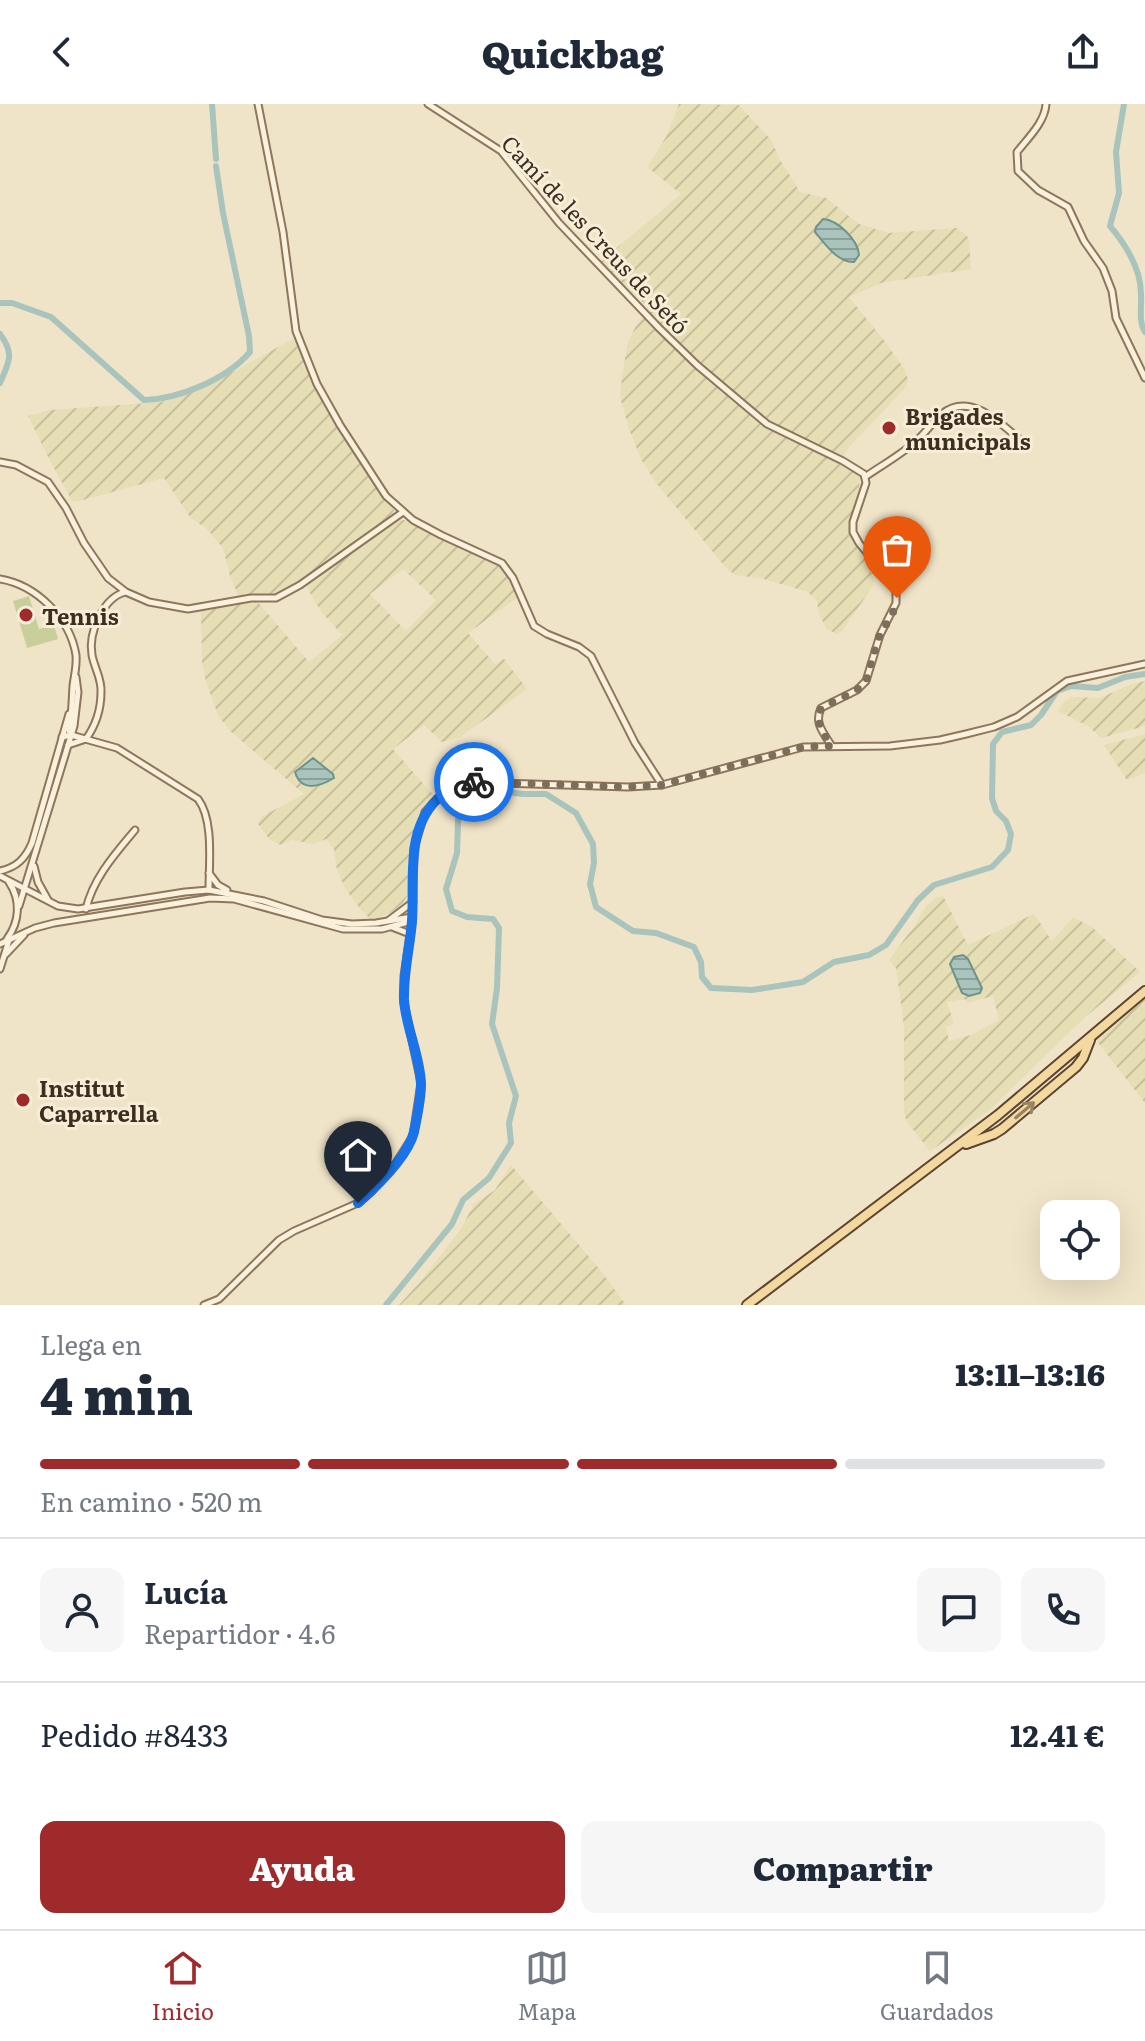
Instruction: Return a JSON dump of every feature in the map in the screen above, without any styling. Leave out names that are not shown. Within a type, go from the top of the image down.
[{"type":"main road","points":[[747,1305],[1022,1096],[1145,991]]},
{"type":"street","points":[[258,104],[283,232],[296,331],[317,384],[340,425],[386,496],[403,512],[441,535],[502,563],[513,578],[534,626],[591,656],[635,743],[662,785]]},
{"type":"street","name":"Camí de les Creus de Setó","points":[[428,104],[501,151],[559,223],[697,365],[767,424],[843,461],[865,477]]},
{"type":"street","points":[[1046,104],[1034,131],[1017,152],[1018,171],[1038,190],[1068,207],[1084,241],[1103,268],[1112,291],[1116,318],[1145,378]]},
{"type":"street","points":[[832,746],[819,726],[821,708],[857,690],[866,681],[878,639],[896,603],[896,592],[890,581],[853,532],[865,477],[913,443],[944,412],[959,407],[976,408],[992,416],[1018,438]]},
{"type":"street","points":[[0,462],[16,465],[48,482],[108,578],[126,592],[149,602],[188,609],[251,598],[276,598],[300,585],[403,512]]},
{"type":"street","points":[[0,579],[22,585],[41,597],[57,614],[74,645],[78,692],[74,726],[6,940],[6,954],[0,969]]},
{"type":"street","points":[[68,745],[86,739],[97,720],[101,685],[92,655],[92,643],[104,607],[118,594],[126,592]]},
{"type":"street","points":[[204,1305],[219,1299],[279,1240],[358,1203],[396,1163],[413,1136],[421,1083],[404,1003],[404,976],[412,919],[414,848],[425,812],[457,783],[662,785],[803,747],[872,747],[940,740],[994,727],[1025,712],[1067,681],[1145,664]]},
{"type":"street","points":[[71,735],[69,730],[76,677]]},
{"type":"street","points":[[72,701],[32,843],[26,856],[16,866],[0,874],[9,881],[68,908],[86,909],[209,890],[264,901],[322,920],[390,924],[410,934]]},
{"type":"street","points":[[74,726],[86,739]]},
{"type":"street","points":[[62,737],[71,735],[117,748],[198,799],[205,808],[208,822],[209,890]]},
{"type":"street","points":[[86,909],[107,865],[135,830]]},
{"type":"street","points":[[33,861],[38,882],[48,901]]},
{"type":"street","points":[[191,891],[202,884],[209,872]]},
{"type":"street","points":[[209,872],[218,885],[233,893]]},
{"type":"street","points":[[9,881],[19,906]]},
{"type":"street","points":[[209,890],[225,899]]},
{"type":"street","points":[[191,901],[209,890]]},
{"type":"street","points":[[6,940],[54,923],[210,898],[265,907],[306,921],[359,931],[412,919]]},
{"type":"street","points":[[390,924],[413,902]]},
{"type":"street","points":[[6,954],[27,932]]},
{"type":"shaded area","points":[[679,104],[739,105],[772,141],[800,192],[826,198],[859,224],[888,233],[957,228],[969,241],[971,269],[881,283],[849,297],[883,339],[908,379],[906,387],[850,446],[840,461],[855,470],[860,478],[850,532],[866,557],[874,580],[873,586],[837,634],[827,629],[819,614],[817,601],[808,592],[764,579],[736,575],[727,569],[656,483],[641,459],[629,429],[620,397],[628,342],[650,309],[600,262],[681,194],[647,167],[666,137]]},
{"type":"shaded area","points":[[297,337],[320,389],[394,511],[383,524],[299,584],[274,596],[239,597],[223,548],[208,530],[190,517],[164,478],[72,501],[28,416],[50,410],[161,402],[216,381]]},
{"type":"shaded area","points":[[398,521],[410,521],[492,560],[506,572],[518,597],[468,633],[495,664],[504,659],[527,689],[460,737],[442,742],[424,725],[393,749],[435,797],[422,815],[413,837],[409,893],[403,903],[390,913],[371,920],[345,888],[337,870],[334,849],[326,839],[313,844],[292,840],[281,845],[270,840],[258,824],[261,817],[304,794],[230,731],[218,715],[202,662],[201,611],[257,601],[309,662],[342,635],[320,610],[305,584]],"holes":[[[403,569],[436,600],[406,631],[370,594]]]},
{"type":"shaded area","points":[[1145,681],[1145,726],[1101,738],[1088,726],[1058,711],[1071,697],[1100,698]]},
{"type":"shaded area","points":[[1145,734],[1145,773],[1127,780],[1104,745]]},
{"type":"shaded area","points":[[943,896],[968,945],[1034,914],[1052,941],[1073,917],[1092,927],[1140,972],[1085,1017],[990,1110],[930,1151],[907,1122],[904,1113],[904,1026],[896,968],[889,960],[926,906]],"holes":[[[993,996],[999,1020],[971,1035],[949,1041],[946,1027],[954,1024],[947,1002],[965,999],[967,1003]]]},
{"type":"shaded area","points":[[1145,998],[1145,1103],[1096,1040]]},
{"type":"shaded area","points":[[511,1165],[626,1305],[399,1305],[461,1229],[474,1204],[495,1190]]},
{"type":"green space","points":[[29,596],[39,629],[54,625],[58,639],[27,648],[13,601]]},
{"type":"water","points":[[823,219],[835,223],[851,237],[859,255],[854,262],[837,256],[815,232]]},
{"type":"water","points":[[313,758],[334,778],[311,786],[302,783],[295,772]]},
{"type":"water","points":[[963,955],[982,988],[980,993],[969,996],[962,993],[950,964],[954,957]]},
{"type":"waterway","points":[[212,104],[216,159]]},
{"type":"waterway","points":[[1124,104],[1116,152],[1119,193],[1110,226],[1127,249],[1138,276],[1145,332]]},
{"type":"waterway","points":[[0,303],[12,303],[51,317],[144,400],[172,396],[202,386],[229,371],[250,352],[249,336],[216,166]]},
{"type":"waterway","points":[[0,334],[9,353],[0,383]]},
{"type":"waterway","points":[[386,1305],[452,1224],[463,1200],[489,1178],[511,1143],[509,1123],[516,1096],[492,1024],[499,928],[493,919],[467,917],[452,911],[446,889],[457,853],[459,793],[469,787],[546,794],[576,813],[593,844],[594,863],[590,884],[596,907],[633,931],[656,933],[694,947],[701,962],[702,977],[711,988],[752,990],[803,982],[834,962],[869,955],[886,945],[918,900],[934,885],[992,867],[1008,850],[1011,834],[1006,821],[996,811],[992,798],[993,744],[1002,732],[1031,725],[1057,691],[1071,686],[1098,688],[1125,677],[1145,674]]},
{"type":"way so far","points":[[474,782],[628,787],[662,785],[803,747],[832,746],[819,726],[818,714],[821,708],[857,690],[866,681],[878,639],[897,598]]},
{"type":"place","name":"Brigades municipals","points":[[889,428]]},
{"type":"place","name":"Tennis","points":[[26,615]]},
{"type":"place","name":"Institut Caparrella","points":[[23,1100]]},
{"type":"route","points":[[358,1203],[372,1191],[405,1150],[413,1136],[419,1102],[421,1083],[418,1063],[404,1003],[404,976],[412,921],[414,848],[425,812],[457,783],[474,782]]}]
